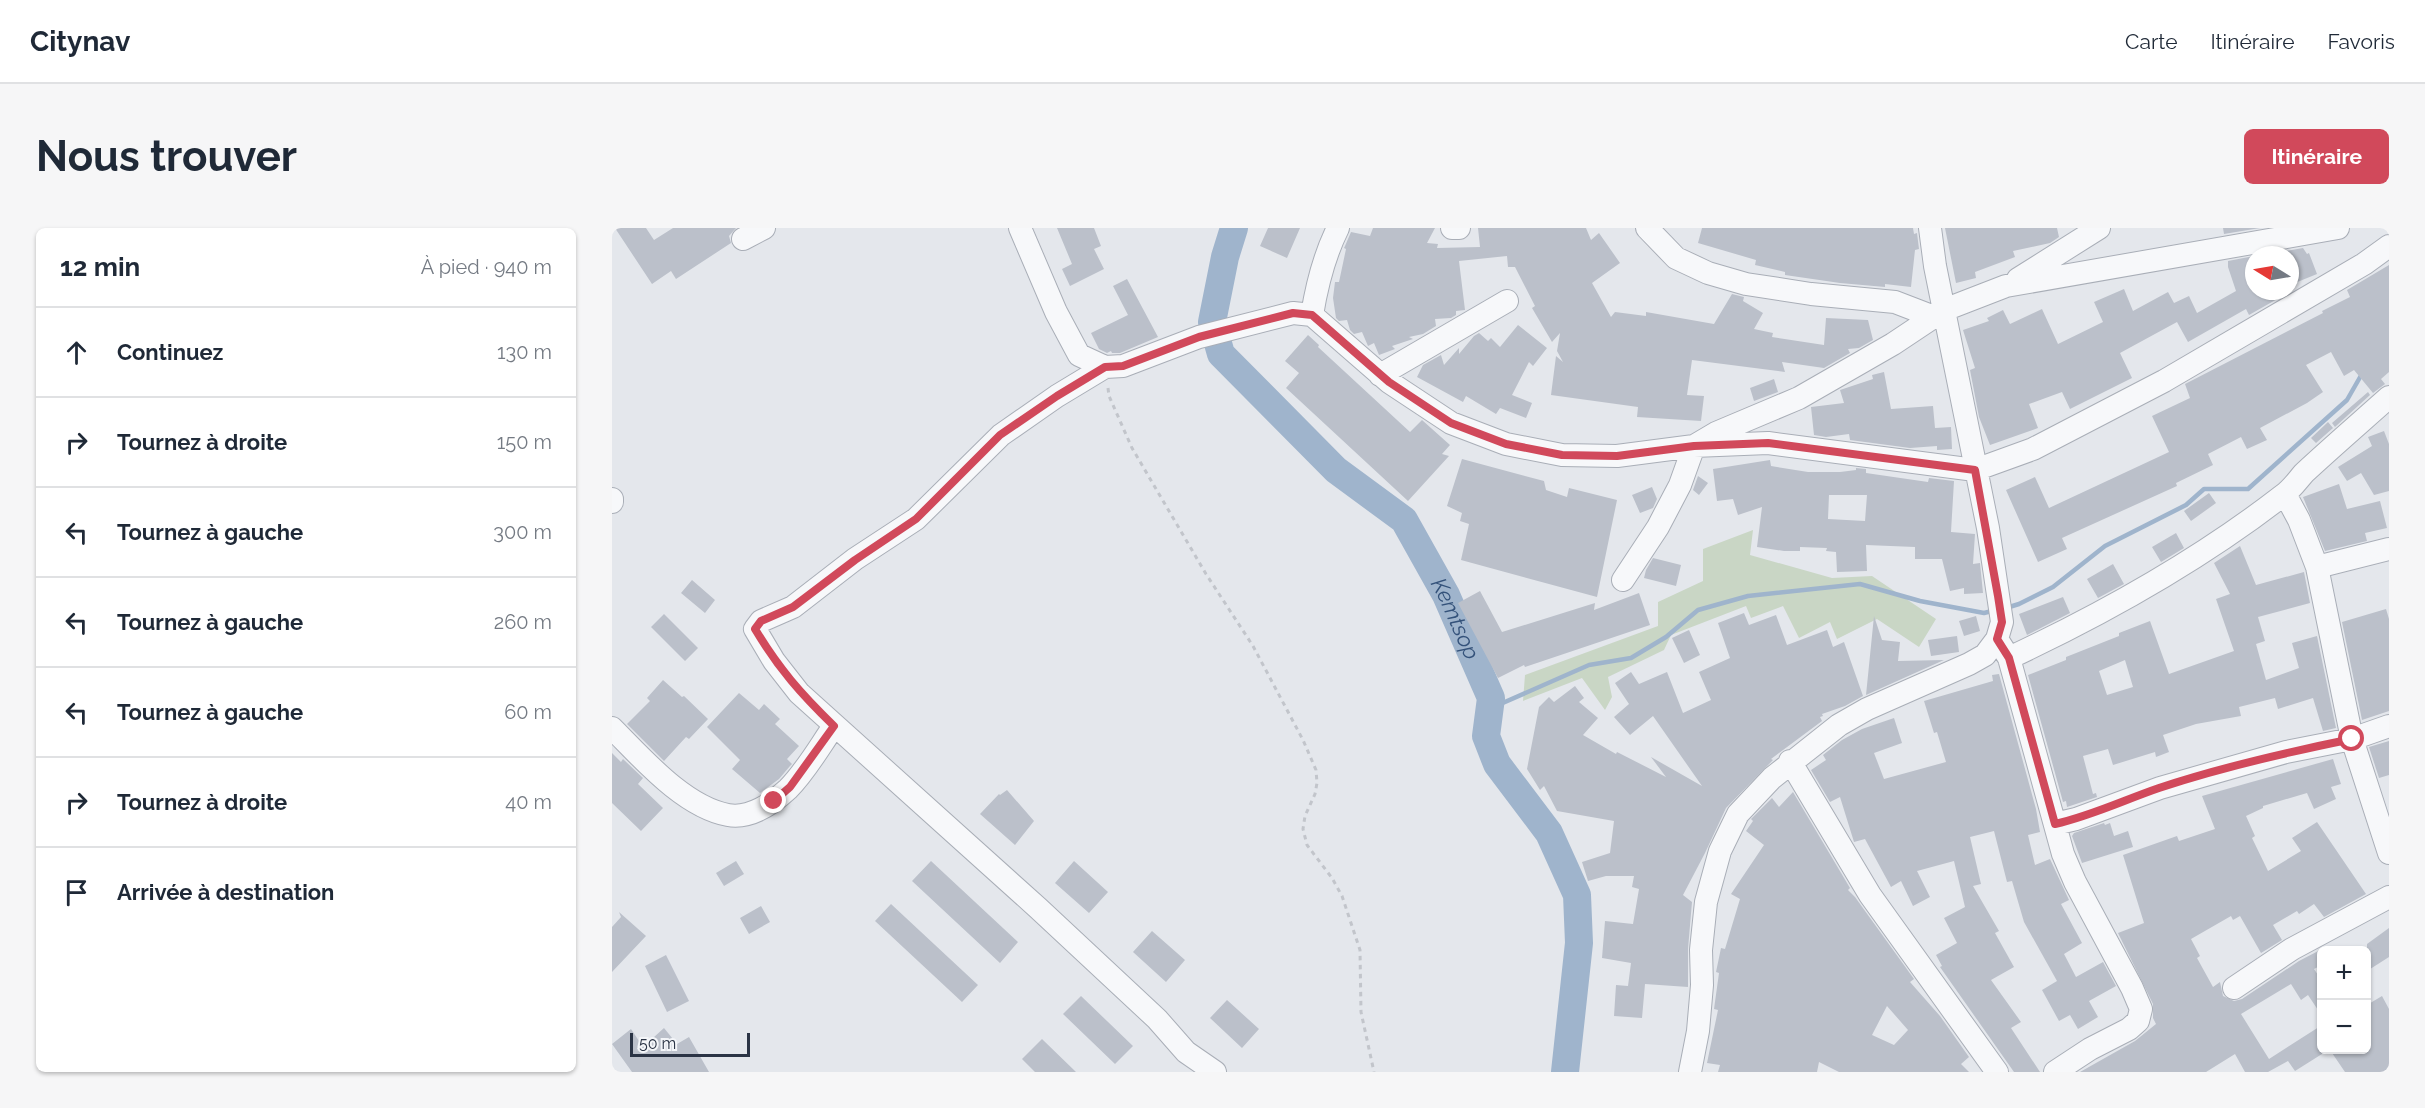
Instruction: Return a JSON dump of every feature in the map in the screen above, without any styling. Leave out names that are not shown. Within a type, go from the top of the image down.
[{"type":"street","points":[[743,239],[764,228]]},
{"type":"street","points":[[1020,228],[1056,312],[1080,355],[1105,367]]},
{"type":"street","points":[[1312,315],[1318,279],[1329,245],[1338,228]]},
{"type":"street","points":[[1452,228],[1458,228]]},
{"type":"street","points":[[1647,228],[1676,258],[1708,273],[1746,284],[1812,294],[1895,302],[1939,314]]},
{"type":"street","points":[[1930,228],[1939,314],[1975,470],[1998,596],[2002,640],[2063,854],[2075,882],[2092,909],[2141,1009],[2138,1021],[2129,1029],[2090,1049],[2055,1072]]},
{"type":"street","points":[[1623,580],[1658,527],[1680,485],[1694,446],[1716,433],[1799,398],[1893,344],[1939,314],[2006,286],[2099,228]]},
{"type":"street","points":[[2006,286],[2338,228]]},
{"type":"street","points":[[1215,1072],[1186,1052],[1157,1019],[1038,908],[799,693],[774,661],[755,629],[761,621],[793,607],[855,560],[916,519],[1000,435],[1105,367],[1123,366],[1199,337],[1293,313],[1312,315],[1380,375],[1451,423],[1506,444],[1562,455],[1606,456],[1694,446],[1768,443],[1975,470],[2033,449],[2164,381],[2364,264],[2389,246]]},
{"type":"street","points":[[1380,375],[1507,301]]},
{"type":"street","points":[[1690,1072],[1698,1031],[1702,985],[1701,950],[1706,902],[1720,851],[1738,814],[1772,778],[1790,761],[1839,725],[1867,709],[1969,664],[1985,655],[2002,640],[2074,628],[2166,576],[2227,537],[2285,494],[2389,397]]},
{"type":"street","points":[[2285,494],[2299,520],[2316,567],[2352,739],[2389,853]]},
{"type":"street","points":[[2316,567],[2389,549]]},
{"type":"street","points":[[612,728],[675,788],[702,806],[729,816],[755,812],[782,794],[790,787],[834,726]]},
{"type":"street","points":[[2055,824],[2076,819],[2160,788],[2286,752],[2352,739],[2389,726]]},
{"type":"street","points":[[1790,761],[1870,896],[1997,1072]]},
{"type":"street","points":[[2234,988],[2292,950],[2389,897]]},
{"type":"path","points":[[1105,367],[1109,396],[1132,448],[1206,574],[1253,646],[1304,740],[1316,770],[1315,794],[1305,816],[1303,829],[1307,845],[1332,878],[1342,896],[1360,950],[1361,1012],[1374,1072]]},
{"type":"green space","points":[[1753,530],[1750,555],[1832,578],[1872,576],[1936,619],[1919,647],[1877,619],[1837,639],[1830,622],[1799,638],[1783,606],[1751,618],[1746,606],[1671,635],[1664,650],[1608,677],[1612,697],[1605,710],[1582,678],[1523,701],[1525,675],[1658,626],[1658,602],[1703,581],[1703,549]]},
{"type":"building","points":[[615,228],[646,228],[654,240],[673,228],[736,228],[729,236],[731,243],[676,279],[671,271],[652,284]]},
{"type":"building","points":[[1057,228],[1094,228],[1101,246],[1094,249],[1104,269],[1070,286],[1062,269],[1072,264]]},
{"type":"building","points":[[1268,228],[1300,228],[1287,258],[1260,246]]},
{"type":"building","points":[[1373,228],[1435,228],[1427,243],[1438,244],[1437,248],[1480,247],[1478,228],[1586,228],[1591,240],[1599,233],[1620,263],[1592,283],[1611,317],[1615,312],[1646,316],[1646,312],[1714,324],[1732,294],[1744,297],[1743,301],[1763,313],[1754,329],[1773,333],[1772,337],[1824,345],[1826,318],[1868,320],[1873,340],[1859,348],[1848,349],[1850,353],[1824,368],[1782,362],[1785,372],[1692,360],[1687,395],[1704,396],[1701,421],[1637,417],[1638,407],[1551,395],[1556,356],[1563,362],[1557,351],[1560,333],[1552,342],[1532,308],[1535,306],[1515,267],[1508,267],[1507,256],[1459,261],[1465,310],[1456,311],[1456,315],[1451,318],[1435,319],[1436,326],[1423,334],[1409,337],[1413,339],[1392,346],[1395,349],[1379,355],[1374,343],[1368,346],[1362,332],[1354,334],[1347,320],[1339,321],[1336,318],[1333,298],[1335,282],[1339,282],[1346,249],[1344,248],[1351,232],[1370,236]]},
{"type":"building","points":[[1702,228],[1913,228],[1914,234],[1917,233],[1919,249],[1915,250],[1911,287],[1840,283],[1785,275],[1785,272],[1755,265],[1756,260],[1698,243]]},
{"type":"building","points":[[1945,228],[2057,228],[2059,237],[2050,243],[2013,251],[2015,257],[1975,272],[1976,278],[1956,283]]},
{"type":"building","points":[[2223,228],[2260,228],[2224,234]]},
{"type":"building","points":[[2303,248],[2307,254],[2309,253],[2317,274],[2299,281],[2299,249]]},
{"type":"building","points":[[2245,258],[2245,300],[2275,300],[2249,315],[2246,309],[2188,342],[2177,322],[2120,353],[2132,378],[2070,409],[2062,392],[2029,404],[2038,428],[1990,445],[1979,417],[1970,370],[1975,368],[1963,330],[1989,321],[1987,318],[2003,310],[2010,324],[2042,309],[2058,344],[2103,322],[2094,302],[2124,289],[2133,311],[2168,292],[2174,303],[2189,296],[2197,313],[2236,291],[2228,261]]},
{"type":"building","points":[[2389,265],[2389,372],[2381,379],[2385,384],[2373,393],[2354,370],[2344,376],[2331,352],[2306,365],[2323,392],[2260,428],[2267,440],[2247,449],[2241,437],[2208,454],[2213,465],[2176,483],[2177,486],[2062,538],[2067,549],[2038,562],[2006,490],[2035,477],[2049,508],[2169,452],[2152,416],[2190,398],[2185,384],[2323,313],[2322,311],[2350,297],[2347,290]]},
{"type":"building","points":[[1127,279],[1158,337],[1120,353],[1111,351],[1107,353],[1099,349],[1091,333],[1128,315],[1113,286]]},
{"type":"building","points":[[1518,325],[1547,348],[1533,366],[1529,362],[1512,395],[1532,403],[1526,418],[1500,408],[1496,414],[1466,396],[1463,402],[1417,377],[1423,365],[1441,355],[1444,365],[1459,348],[1459,354],[1479,333],[1488,341],[1491,338],[1500,347]]},
{"type":"building","points":[[1308,335],[1319,345],[1318,347],[1410,432],[1422,420],[1450,445],[1442,454],[1449,456],[1408,501],[1286,388],[1299,373],[1285,361]]},
{"type":"building","points":[[1884,372],[1891,409],[1933,406],[1935,428],[1951,427],[1952,449],[1937,450],[1937,446],[1910,448],[1850,440],[1849,434],[1826,437],[1814,435],[1811,407],[1844,403],[1840,390],[1873,379],[1872,375]]},
{"type":"building","points":[[1774,379],[1778,392],[1754,401],[1750,388]]},
{"type":"building","points":[[2368,392],[2370,395],[2335,427],[2332,423]]},
{"type":"building","points":[[2328,422],[2333,428],[2316,443],[2311,438]]},
{"type":"building","points":[[2384,431],[2389,444],[2389,491],[2374,495],[2361,473],[2347,481],[2338,467],[2372,446],[2368,437]]},
{"type":"building","points":[[1462,459],[1544,481],[1546,490],[1567,497],[1569,488],[1617,500],[1597,597],[1461,560],[1469,524],[1460,521],[1462,513],[1447,506]]},
{"type":"building","points":[[1770,460],[1771,466],[1808,472],[1840,472],[1856,470],[1856,468],[1866,469],[1866,473],[1928,482],[1929,478],[1954,481],[1951,532],[1975,534],[1973,564],[1980,563],[1983,593],[1964,594],[1964,588],[1950,591],[1942,559],[1915,559],[1915,547],[1866,545],[1867,571],[1837,572],[1836,552],[1826,551],[1827,548],[1800,547],[1800,551],[1784,551],[1757,547],[1762,507],[1738,515],[1733,499],[1717,501],[1713,469]],"holes":[[[1829,495],[1867,495],[1865,521],[1828,519]]]},
{"type":"building","points":[[1698,476],[1708,483],[1699,495],[1693,490]]},
{"type":"building","points":[[2339,484],[2347,509],[2380,501],[2387,528],[2365,533],[2367,541],[2325,551],[2303,497]]},
{"type":"building","points":[[1652,487],[1657,499],[1653,508],[1640,513],[1632,495]]},
{"type":"building","points":[[2209,493],[2216,503],[2191,521],[2184,511]]},
{"type":"building","points":[[2176,533],[2184,548],[2161,562],[2152,547]]},
{"type":"building","points":[[2240,546],[2256,585],[2304,572],[2310,603],[2258,617],[2265,641],[2256,644],[2266,680],[2299,668],[2292,643],[2317,636],[2336,728],[2323,731],[2313,698],[2278,709],[2275,698],[2239,707],[2241,716],[2196,724],[2163,735],[2169,752],[2156,757],[2155,752],[2113,765],[2108,749],[2083,756],[2093,794],[2096,793],[2097,797],[2067,807],[2066,801],[2063,802],[2028,675],[2150,621],[2169,674],[2234,651],[2216,599],[2230,594],[2214,563]],"holes":[[[2125,660],[2133,687],[2107,695],[2099,671]]]},
{"type":"building","points":[[1653,558],[1681,565],[1676,586],[1644,578]]},
{"type":"building","points":[[2113,564],[2124,584],[2098,598],[2087,579]]},
{"type":"building","points":[[692,580],[715,600],[705,613],[681,593]]},
{"type":"building","points":[[1480,591],[1502,632],[1595,603],[1594,610],[1639,593],[1650,625],[1525,667],[1524,665],[1498,678],[1458,603]]},
{"type":"building","points":[[2063,597],[2070,613],[2027,635],[2019,614]]},
{"type":"building","points":[[2386,609],[2389,619],[2389,711],[2362,720],[2342,622]]},
{"type":"building","points":[[1744,613],[1749,625],[1776,615],[1787,645],[1827,630],[1833,647],[1844,642],[1863,696],[1845,706],[1822,714],[1823,716],[1820,717],[1822,721],[1771,759],[1773,760],[1726,808],[1683,895],[1692,902],[1688,987],[1645,984],[1642,1018],[1614,1016],[1616,985],[1628,986],[1631,963],[1602,958],[1605,921],[1633,924],[1639,889],[1632,887],[1634,876],[1606,876],[1588,881],[1582,862],[1610,853],[1614,821],[1557,811],[1544,786],[1540,790],[1527,769],[1539,707],[1549,697],[1554,702],[1575,686],[1584,698],[1579,702],[1598,718],[1583,735],[1616,754],[1617,752],[1666,777],[1651,757],[1702,786],[1653,716],[1630,735],[1614,717],[1629,704],[1615,683],[1631,672],[1639,684],[1667,672],[1683,713],[1711,700],[1699,672],[1730,658],[1718,623]]},
{"type":"building","points":[[664,614],[698,648],[685,661],[651,627]]},
{"type":"building","points":[[1874,616],[1882,640],[1900,642],[1898,661],[1944,660],[1866,695]]},
{"type":"building","points":[[1976,616],[1980,631],[1964,636],[1959,621]]},
{"type":"building","points":[[1689,630],[1700,655],[1684,663],[1672,638]]},
{"type":"building","points":[[1957,636],[1959,652],[1931,656],[1928,640]]},
{"type":"building","points":[[1999,674],[2036,809],[2040,832],[2028,835],[2035,865],[2050,859],[2069,900],[2061,904],[2082,943],[2064,954],[2076,977],[2103,962],[2116,986],[2089,1001],[2098,1017],[2078,1029],[2070,1015],[2059,1021],[2042,990],[2057,981],[2024,922],[2012,881],[2007,882],[1994,831],[1970,837],[1981,884],[1973,886],[1999,931],[1995,933],[2014,967],[1991,980],[2021,1022],[2011,1028],[2040,1072],[2014,1072],[1940,967],[1942,966],[1936,955],[1957,943],[1944,918],[1965,907],[1954,861],[1917,871],[1930,897],[1913,906],[1901,881],[1891,887],[1865,839],[1854,842],[1840,797],[1830,802],[1811,770],[1826,760],[1823,755],[1842,740],[1862,729],[1894,718],[1902,743],[1874,753],[1884,779],[1946,762],[1924,701],[1993,681],[1992,675]]},
{"type":"building","points":[[663,680],[708,719],[689,739],[686,737],[664,761],[627,724],[650,701],[647,698]]},
{"type":"building","points":[[739,693],[759,710],[764,704],[780,719],[775,724],[799,746],[787,759],[792,764],[779,779],[760,793],[732,769],[740,760],[707,727]]},
{"type":"building","points":[[2389,741],[2389,775],[2379,778],[2369,747]]},
{"type":"building","points":[[612,753],[621,762],[623,759],[643,778],[638,784],[663,808],[641,831],[612,803]]},
{"type":"building","points":[[2333,759],[2341,784],[2331,787],[2336,799],[2314,809],[2307,793],[2263,806],[2246,816],[2255,836],[2252,838],[2268,871],[2301,851],[2292,838],[2317,822],[2366,894],[2324,917],[2314,904],[2299,914],[2297,911],[2273,925],[2282,940],[2261,953],[2240,916],[2233,920],[2231,916],[2191,939],[2200,956],[2197,958],[2213,987],[2220,982],[2223,996],[2234,1001],[2242,999],[2317,952],[2317,968],[2314,969],[2317,974],[2317,1008],[2308,995],[2301,1000],[2291,984],[2241,1014],[2269,1059],[2317,1028],[2317,1054],[2322,1054],[2295,1071],[2288,1061],[2268,1072],[2245,1072],[2235,1054],[2206,1072],[2080,1072],[2135,1041],[2156,1024],[2153,1018],[2153,1004],[2118,933],[2144,923],[2123,855],[2177,836],[2179,841],[2215,829],[2202,796]]},
{"type":"building","points":[[1007,790],[1034,821],[1015,845],[980,814],[999,794]]},
{"type":"building","points":[[1793,792],[1850,888],[1848,890],[1914,979],[1910,982],[1940,1016],[1969,1057],[1961,1064],[1969,1072],[1839,1072],[1819,1062],[1817,1072],[1718,1072],[1720,1065],[1707,1063],[1718,1010],[1714,1009],[1719,973],[1716,972],[1721,948],[1725,949],[1740,899],[1731,894],[1764,845],[1746,831],[1753,821],[1751,819],[1772,798],[1779,807]],"holes":[[[1887,1006],[1908,1030],[1894,1045],[1872,1035]]]},
{"type":"building","points":[[2104,823],[2105,825],[2110,823],[2114,836],[2128,831],[2133,847],[2082,863],[2072,836],[2074,833]]},
{"type":"building","points":[[736,861],[744,874],[724,886],[716,873]]},
{"type":"building","points":[[931,861],[1018,942],[1000,963],[912,881]]},
{"type":"building","points":[[1074,861],[1108,892],[1089,913],[1055,883]]},
{"type":"building","points":[[891,904],[978,985],[962,1002],[875,921]]},
{"type":"building","points":[[761,906],[770,922],[749,934],[740,918]]},
{"type":"building","points":[[619,912],[646,936],[612,972],[612,927],[621,917]]},
{"type":"building","points":[[2389,928],[2389,957],[2371,968],[2371,946],[2367,944]]},
{"type":"building","points":[[1152,931],[1185,960],[1166,982],[1133,952]]},
{"type":"building","points":[[666,955],[689,1001],[667,1012],[645,966]]},
{"type":"building","points":[[1081,996],[1133,1046],[1115,1064],[1063,1014]]},
{"type":"building","points":[[2382,996],[2389,1009],[2389,1072],[2345,1072],[2333,1054],[2371,1054],[2371,1003]]},
{"type":"building","points":[[1227,1000],[1259,1029],[1242,1048],[1210,1018]]},
{"type":"building","points":[[664,1028],[677,1044],[689,1037],[709,1072],[632,1072],[612,1044],[631,1029],[643,1047]]},
{"type":"building","points":[[1042,1039],[1076,1072],[1035,1072],[1022,1059]]},
{"type":"waterway","name":"Kemtsop","points":[[1234,228],[1225,257],[1212,322],[1221,354],[1336,470],[1404,520],[1446,595],[1491,698],[1486,736],[1497,764],[1549,833],[1577,895],[1579,943],[1565,1072]]},
{"type":"waterway","points":[[2006,608],[2053,587],[2105,546],[2186,505],[2204,489],[2248,489],[2347,400],[2363,372]]},
{"type":"waterway","points":[[1489,709],[1589,665],[1631,658],[1666,637],[1698,610],[1748,596],[1860,584],[1920,601],[1984,613],[1992,611]]},
{"type":"route","points":[[774,801],[790,787],[834,726],[799,693],[774,661],[755,629],[761,621],[793,607],[855,560],[916,519],[1000,435],[1105,367],[1123,366],[1199,337],[1293,313],[1312,315],[1389,382],[1451,423],[1506,444],[1562,455],[1617,456],[1694,446],[1768,443],[1975,470],[1988,528],[2002,622],[1997,639],[2009,658],[2055,824],[2076,819],[2160,788],[2286,752],[2352,739]]}]
